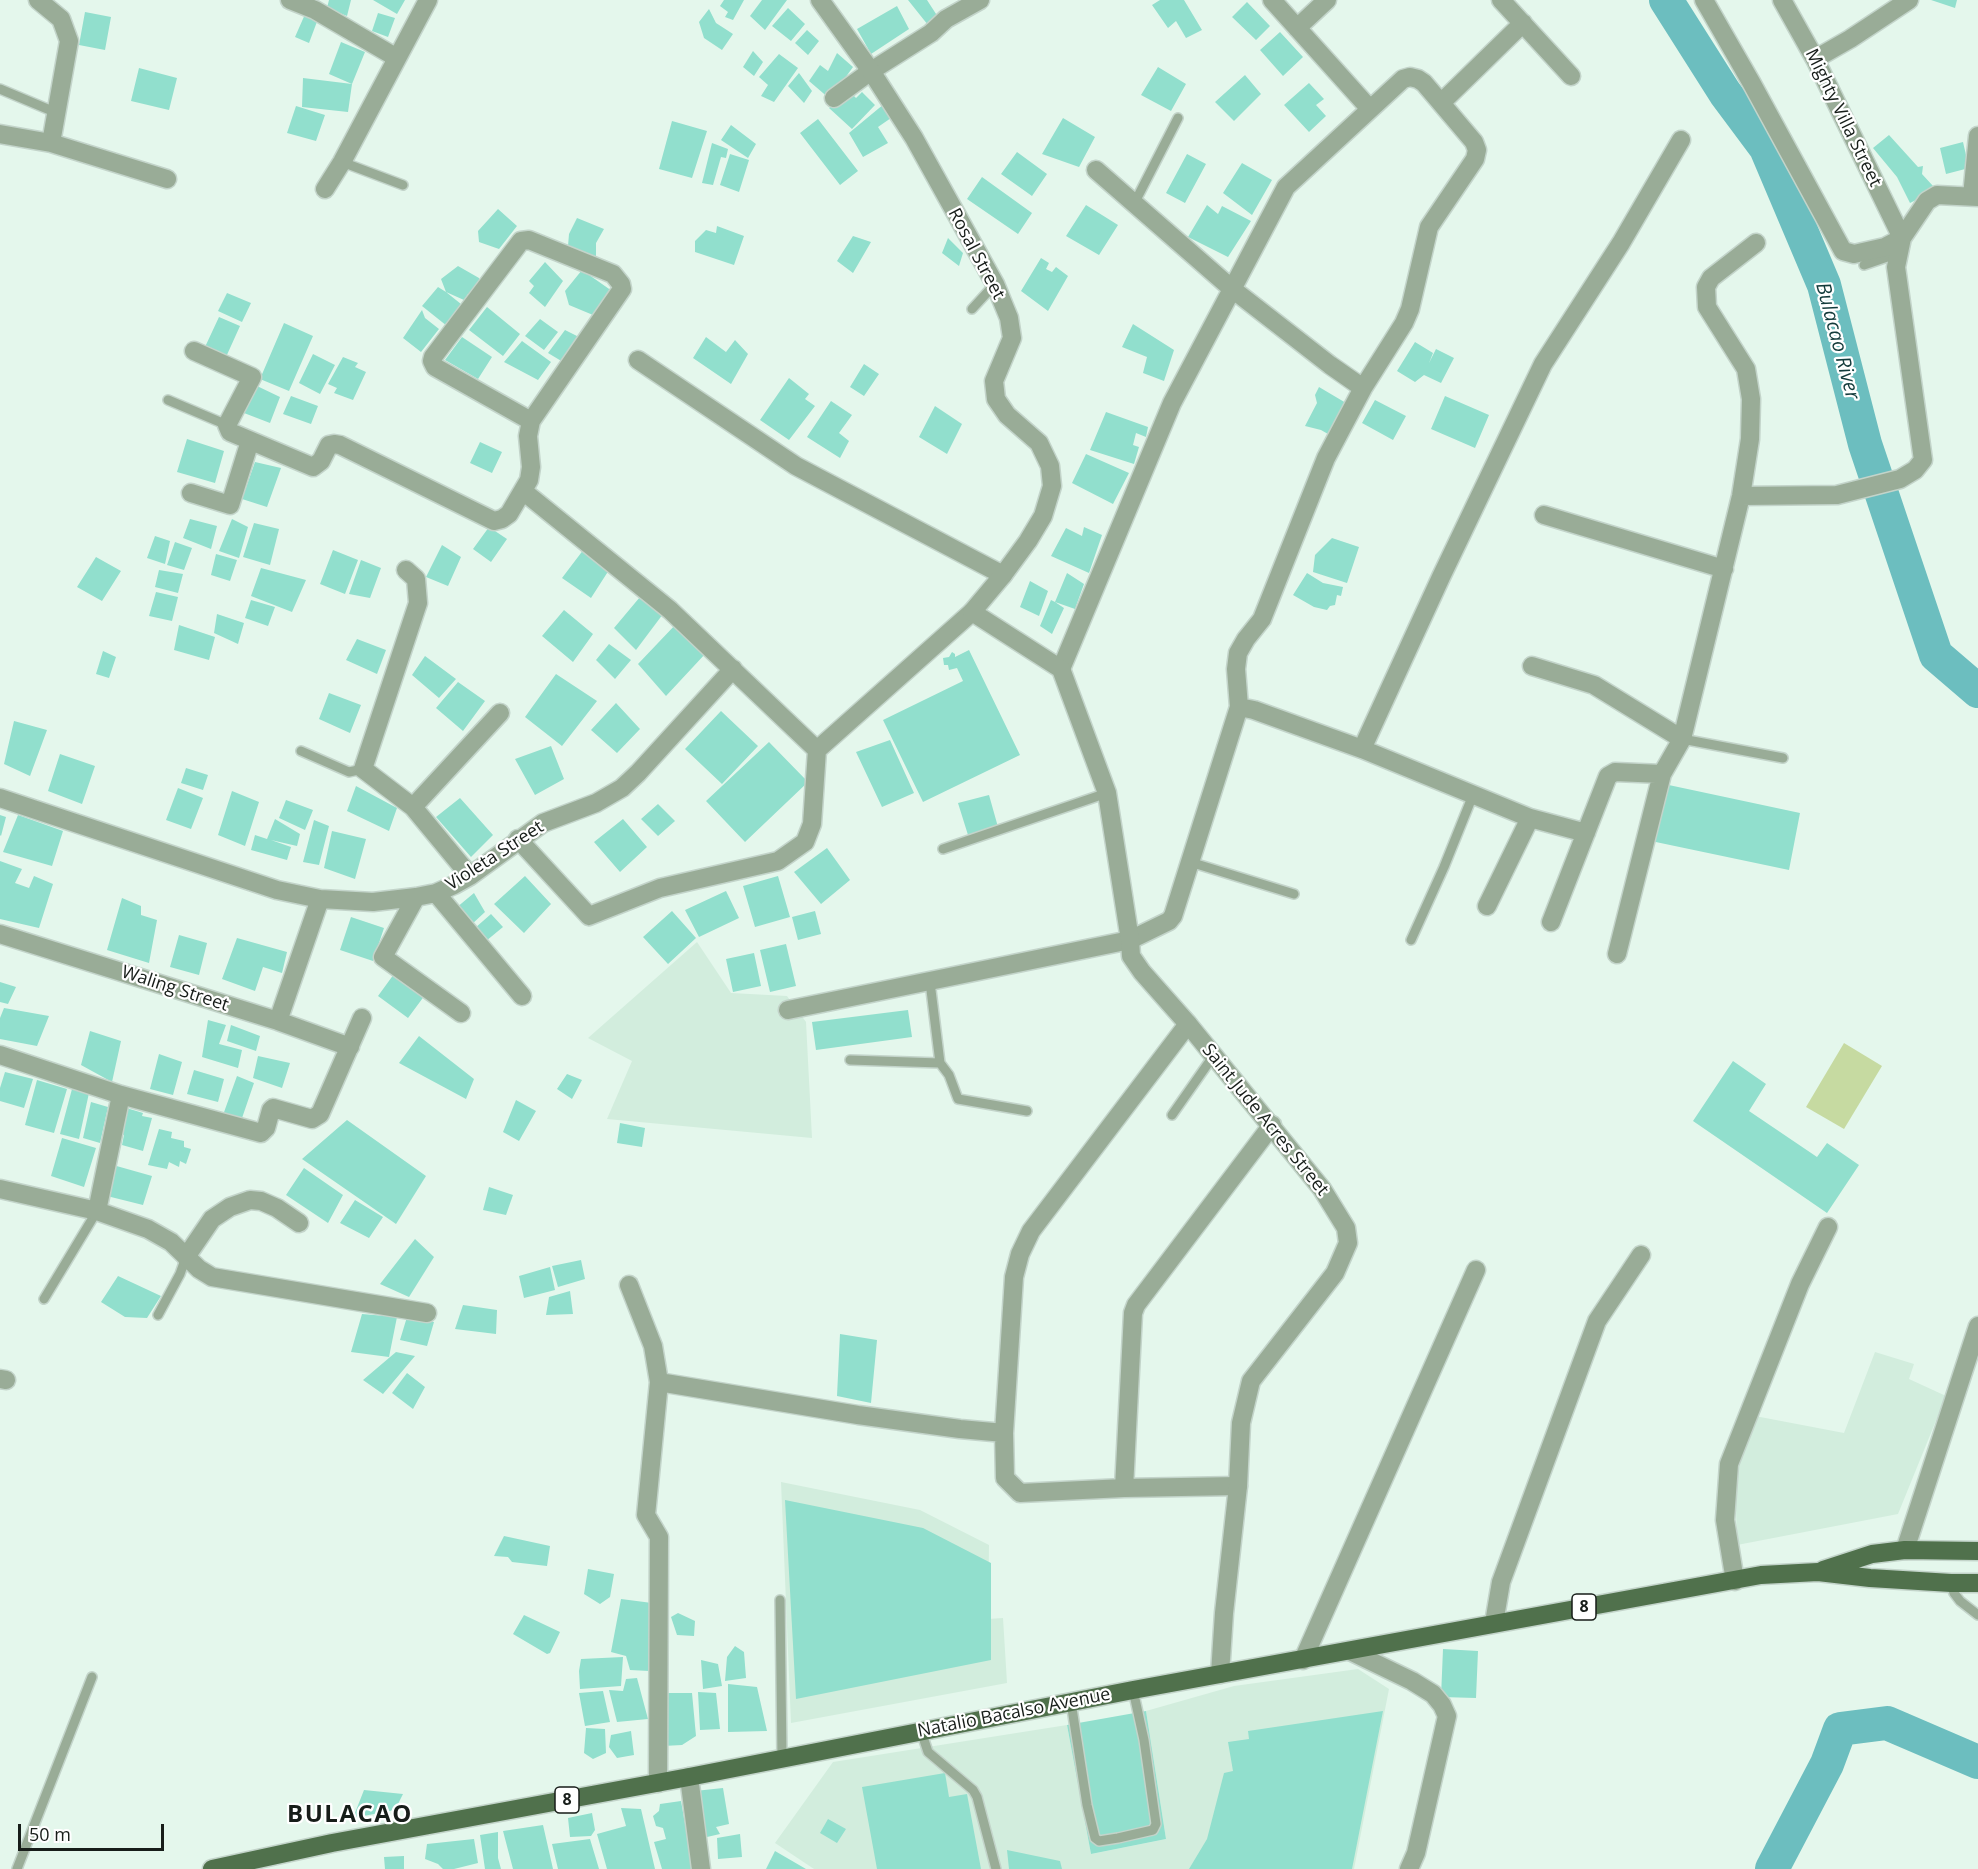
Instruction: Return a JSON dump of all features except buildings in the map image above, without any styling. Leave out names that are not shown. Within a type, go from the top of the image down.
[{"type":"main road","name":"Natalio Bacalso Avenue","points":[[1818,1572],[1872,1554],[1905,1550],[1978,1551]]},
{"type":"main road","points":[[1905,1550],[1906,1580]]},
{"type":"main road","name":"Natalio Bacalso Avenue","points":[[214,1869],[264,1864],[332,1843],[658,1783],[1133,1690],[1761,1575],[1818,1572],[1906,1580],[1978,1583]]},
{"type":"street","points":[[38,0],[62,19],[69,41],[51,143]]},
{"type":"street","points":[[290,0],[315,10],[397,58]]},
{"type":"street","points":[[325,189],[342,162],[428,0]]},
{"type":"street","name":"Rosal Street","points":[[817,750],[972,612],[1028,541],[1043,516],[1052,486],[1050,466],[1039,443],[1007,414],[996,399],[994,381],[1012,338],[1009,318],[995,284],[914,138],[872,71],[820,0]]},
{"type":"street","points":[[834,98],[931,33],[946,19],[980,0]]},
{"type":"street","points":[[1272,0],[1370,109]]},
{"type":"street","points":[[1297,28],[1327,0]]},
{"type":"street","points":[[1501,0],[1571,76]]},
{"type":"street","points":[[1704,0],[1843,251],[1854,254],[1900,245]]},
{"type":"street","name":"Mighty Villa Street","points":[[1782,0],[1815,59],[1900,245]]},
{"type":"street","points":[[1815,59],[1909,0]]},
{"type":"street","points":[[1441,103],[1523,23]]},
{"type":"street","points":[[788,1010],[1130,940],[1169,921],[1173,916],[1239,707],[1236,669],[1238,652],[1262,620],[1326,458],[1363,388],[1404,323],[1410,309],[1429,227],[1475,159],[1477,150],[1474,142],[1424,83],[1410,77],[1402,79],[1286,187],[1172,402],[1061,669],[972,612]]},
{"type":"street","points":[[0,134],[51,143],[167,179]]},
{"type":"street","points":[[1741,496],[1837,495],[1900,479],[1915,470],[1923,460],[1896,267],[1900,245],[1927,201],[1937,195],[1975,197],[1978,136]]},
{"type":"street","points":[[1362,749],[1543,364],[1621,243],[1681,140]]},
{"type":"street","points":[[1096,170],[1231,288],[1363,388]]},
{"type":"street","points":[[194,351],[252,377],[227,425],[231,432],[313,467],[321,461],[329,445],[340,445],[494,521],[502,519],[509,514],[529,480],[531,467],[528,436],[531,421],[622,289],[613,274],[525,239],[521,241],[432,361],[435,367],[531,421]]},
{"type":"street","points":[[1617,954],[1662,774],[1682,739],[1741,496],[1750,439],[1751,399],[1746,369],[1707,307],[1706,287],[1711,278],[1756,243]]},
{"type":"street","points":[[638,360],[796,466],[1002,575]]},
{"type":"street","points":[[191,493],[230,505],[250,441]]},
{"type":"street","points":[[518,839],[589,916],[660,888],[778,861],[805,842],[812,824],[817,750],[670,610],[523,491]]},
{"type":"street","points":[[1544,515],[1724,569]]},
{"type":"street","points":[[406,570],[416,579],[418,603],[363,769],[412,807],[470,876]]},
{"type":"street","points":[[1532,666],[1594,686],[1682,739]]},
{"type":"street","name":"Violeta Street","points":[[0,798],[277,890],[320,899],[373,902],[416,897],[436,893],[470,876],[543,823],[596,803],[622,788],[733,669]]},
{"type":"street","name":"Saint Jude Acres Street","points":[[1061,669],[1107,793],[1131,956],[1142,972],[1272,1125],[1322,1189],[1346,1228],[1348,1243],[1335,1273],[1251,1381],[1241,1423],[1238,1486],[1224,1613],[1220,1674]]},
{"type":"street","points":[[1239,707],[1254,710],[1362,749],[1530,818],[1586,833]]},
{"type":"street","points":[[412,807],[500,713]]},
{"type":"street","points":[[1551,922],[1608,776],[1619,772],[1662,774]]},
{"type":"street","points":[[1487,906],[1530,818]]},
{"type":"street","points":[[436,893],[522,996]]},
{"type":"street","points":[[416,897],[383,957],[461,1013]]},
{"type":"street","points":[[278,1022],[320,899]]},
{"type":"street","name":"Waling Street","points":[[0,933],[350,1047]]},
{"type":"street","points":[[0,1055],[121,1095],[261,1133],[266,1128],[273,1108],[312,1119],[317,1117],[362,1018]]},
{"type":"street","points":[[1188,1024],[1031,1231],[1020,1254],[1014,1277],[1004,1433],[1005,1478],[1020,1493],[1238,1486]]},
{"type":"street","points":[[97,1211],[121,1095]]},
{"type":"street","points":[[1124,1488],[1136,1305],[1272,1125]]},
{"type":"street","points":[[0,1189],[97,1211],[148,1229],[171,1242],[199,1269],[212,1277],[427,1313]]},
{"type":"street","points":[[186,1257],[212,1219],[230,1207],[250,1200],[261,1201],[277,1208],[299,1223]]},
{"type":"street","points":[[1735,1581],[1725,1520],[1729,1464],[1800,1284],[1828,1227]]},
{"type":"street","points":[[1494,1623],[1501,1582],[1597,1321],[1641,1255]]},
{"type":"street","points":[[1303,1660],[1476,1270]]},
{"type":"street","points":[[629,1285],[653,1346],[659,1382],[646,1515],[658,1537],[658,1783]]},
{"type":"street","points":[[1905,1550],[1978,1326]]},
{"type":"street","points":[[659,1382],[858,1415],[1004,1433]]},
{"type":"street","points":[[1350,1651],[1412,1681],[1433,1694],[1442,1705],[1446,1716],[1416,1852],[1408,1869]]},
{"type":"street","points":[[689,1777],[701,1869]]},
{"type":"lane","points":[[0,89],[57,112]]},
{"type":"lane","points":[[1135,202],[1178,118]]},
{"type":"lane","points":[[342,162],[403,185]]},
{"type":"lane","points":[[1864,265],[1900,245]]},
{"type":"lane","points":[[972,309],[995,284]]},
{"type":"lane","points":[[168,399],[227,425]]},
{"type":"lane","points":[[1682,739],[1783,758]]},
{"type":"lane","points":[[301,751],[349,772],[363,769]]},
{"type":"lane","points":[[943,849],[1107,793]]},
{"type":"lane","points":[[1411,940],[1473,795]]},
{"type":"lane","points":[[1190,862],[1294,894]]},
{"type":"lane","points":[[930,982],[940,1063],[949,1075],[958,1099],[1027,1111]]},
{"type":"lane","points":[[1172,1115],[1214,1055]]},
{"type":"lane","points":[[850,1060],[940,1063]]},
{"type":"lane","points":[[44,1299],[97,1211]]},
{"type":"lane","points":[[158,1315],[180,1274],[186,1257]]},
{"type":"lane","points":[[1951,1583],[1960,1601],[1978,1615]]},
{"type":"lane","points":[[780,1600],[782,1758]]},
{"type":"lane","points":[[17,1869],[92,1677]]},
{"type":"lane","points":[[1071,1702],[1087,1805],[1095,1838],[1100,1841],[1127,1836],[1154,1830],[1156,1824],[1144,1740],[1133,1690]]},
{"type":"lane","points":[[921,1731],[928,1752],[973,1790],[977,1797],[996,1869]]},
{"type":"shaded area","points":[[697,942],[731,993],[787,996],[806,1022],[812,1138],[607,1119],[632,1061],[588,1038]]},
{"type":"shaded area","points":[[1875,1352],[1914,1364],[1909,1379],[1946,1396],[1898,1514],[1737,1545],[1735,1473],[1755,1416],[1844,1433]]},
{"type":"shaded area","points":[[781,1482],[920,1510],[989,1545],[988,1619],[1003,1618],[1007,1683],[791,1723]]},
{"type":"shaded area","points":[[1358,1669],[1389,1689],[1354,1869],[814,1869],[775,1843],[833,1762],[1067,1725],[1091,1854],[1166,1839],[1146,1711],[1234,1686]]},
{"type":"green space","points":[[1844,1043],[1882,1066],[1844,1129],[1806,1107]]},
{"type":"waterway","name":"Bulacao River","points":[[1666,0],[1725,93],[1766,148],[1824,285],[1865,444],[1936,655],[1978,691]]},
{"type":"waterway","name":"Bulacao River","points":[[1772,1869],[1827,1764],[1840,1729],[1887,1723],[1978,1762]]},
{"type":"district","name":"BULACAO","points":[[350,1815]]}]
